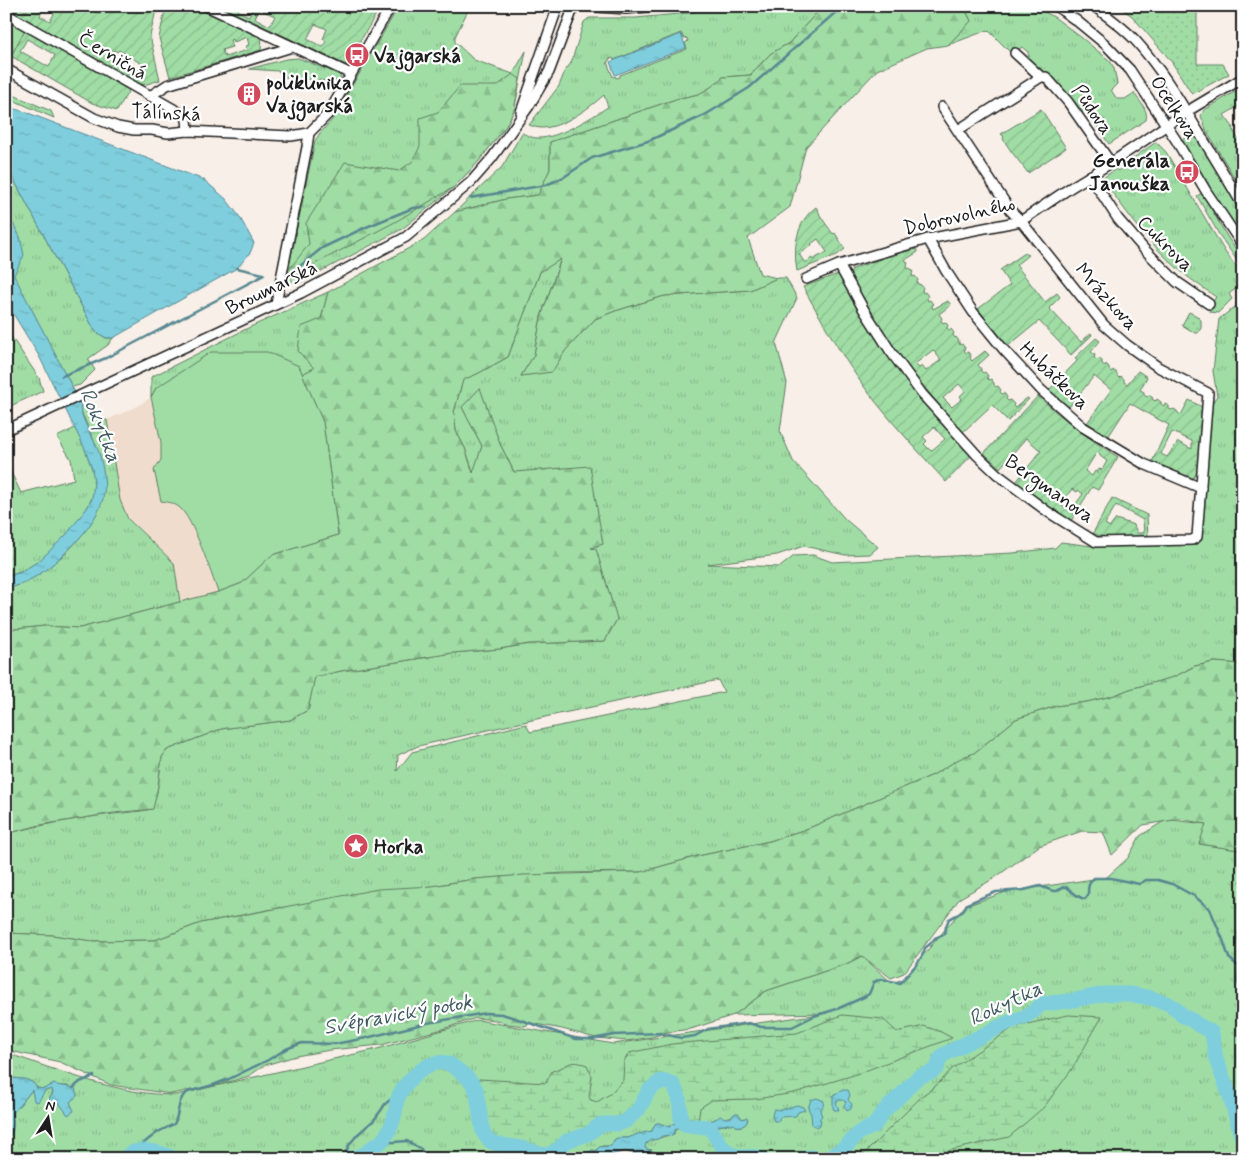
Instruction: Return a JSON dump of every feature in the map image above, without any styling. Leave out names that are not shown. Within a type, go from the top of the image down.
[{"type":"street","points":[[206,6],[351,74]]},
{"type":"street","points":[[276,304],[309,133],[328,114],[391,6]]},
{"type":"street","name":"Broumarská","points":[[516,126],[558,6]]},
{"type":"street","name":"Broumarská","points":[[6,430],[301,293],[406,237],[471,182],[516,126],[549,72],[574,6]]},
{"type":"street","points":[[584,6],[626,9],[656,6]]},
{"type":"street","name":"Ocelkova","points":[[1056,6],[1078,21],[1105,44],[1130,70],[1162,127],[1243,246]]},
{"type":"street","name":"Ocelkova","points":[[1094,6],[1134,39],[1153,62],[1175,93],[1243,206]]},
{"type":"street","name":"Černičná","points":[[6,14],[184,115],[187,119],[188,131]]},
{"type":"street","name":"Černičná","points":[[150,96],[167,85],[292,47]]},
{"type":"street","points":[[1243,50],[1243,65]]},
{"type":"street","name":"Půdova","points":[[1015,53],[1068,102],[1111,163]]},
{"type":"street","name":"Tálínská","points":[[6,69],[94,118],[118,127],[168,133],[188,131],[291,136],[309,133]]},
{"type":"street","points":[[958,130],[1043,77]]},
{"type":"street","points":[[1162,127],[1243,78]]},
{"type":"street","name":"Mrázkova","points":[[942,107],[1010,210],[1021,221],[1104,325],[1127,345],[1158,367],[1208,393]]},
{"type":"street","name":"Dobrovolného","points":[[806,279],[839,265],[928,239],[1021,221],[1111,163],[1162,127]]},
{"type":"street","name":"Cukrova","points":[[1090,176],[1118,219],[1144,249],[1177,282],[1209,304]]},
{"type":"street","name":"Hubáčkova","points":[[928,239],[973,312],[1004,350],[1041,390],[1091,432],[1144,464],[1201,488]]},
{"type":"street","name":"Bergmanova","points":[[839,265],[864,310],[891,352],[922,394],[977,455],[997,474],[1048,512],[1096,542],[1192,540],[1197,537],[1208,393]]},
{"type":"shaded area","points":[[151,397],[161,442],[161,460],[170,502],[181,508],[193,528],[218,592],[180,602],[174,563],[129,519],[120,500],[107,420],[138,406]]},
{"type":"green space","points":[[6,6],[17,6],[26,11],[29,6],[42,6],[40,16],[50,21],[58,6],[94,6],[92,10],[97,13],[101,8],[98,6],[157,6],[150,36],[160,80],[141,85],[6,9]],"holes":[[[114,50],[117,52],[119,50],[142,64],[136,75],[109,60]]]},
{"type":"green space","points":[[166,6],[171,6],[184,13],[185,6],[194,6],[262,37],[261,50],[170,77],[159,38]],"holes":[[[247,37],[249,45],[246,46],[247,50],[225,57],[222,50],[232,47],[230,40],[233,39],[234,42]]]},
{"type":"green space","points":[[220,6],[240,6],[238,11],[249,16],[254,6],[260,6],[255,18],[270,26],[275,16],[263,11],[265,6],[308,6],[307,8],[314,12],[317,6],[381,6],[346,65]],"holes":[[[315,24],[327,29],[323,39],[326,41],[323,47],[307,39]]]},
{"type":"green space","points":[[399,6],[470,6],[455,37],[455,42],[474,60],[513,74],[526,51],[514,111],[506,126],[479,161],[454,187],[402,229],[297,284],[290,279],[288,271],[315,141],[332,120]]},
{"type":"green space","points":[[726,6],[823,6],[789,43],[770,54],[750,75],[723,77],[699,94],[676,99],[550,142],[550,169],[539,195],[506,199],[455,212],[502,167],[522,133],[537,138],[564,132],[608,107],[604,95],[583,112],[557,125],[541,128],[529,125],[559,86],[565,71],[571,63],[584,22],[589,18],[636,18],[688,13]],"holes":[[[681,33],[684,39],[687,38],[688,41],[685,43],[687,49],[620,75],[620,77],[613,77],[607,62],[609,59],[613,58],[614,60]]]},
{"type":"green space","points":[[823,6],[966,6],[966,11],[971,21],[948,45],[927,48],[877,70],[806,147],[790,207],[748,238],[760,274],[777,278],[750,290],[664,296],[615,311],[595,319],[565,351],[552,372],[521,376],[534,355],[541,317],[561,259],[540,272],[508,357],[463,380],[454,412],[456,431],[465,448],[473,473],[482,446],[462,407],[480,388],[500,444],[514,472],[590,466],[603,544],[591,548],[596,549],[617,619],[605,641],[529,644],[453,653],[315,677],[308,710],[290,720],[221,729],[167,750],[162,757],[153,809],[114,813],[40,825],[6,834],[6,630],[45,626],[80,628],[218,592],[242,583],[271,555],[338,535],[323,422],[302,374],[314,368],[298,351],[301,327],[321,319],[328,292],[424,240],[455,212],[506,199],[538,195],[550,169],[550,142],[676,99],[699,94],[723,77],[751,75],[770,54],[789,43]]},
{"type":"green space","points":[[966,6],[1033,6],[1054,17],[1110,61],[1114,68],[1117,84],[1111,90],[1117,99],[1125,99],[1134,93],[1145,109],[1146,120],[1109,144],[1086,110],[1082,113],[1075,102],[1068,99],[1040,75],[1031,64],[1028,52],[1022,47],[1014,56],[988,30],[948,45],[971,21],[966,11]]},
{"type":"green space","points":[[1118,6],[1197,6],[1197,64],[1223,64],[1229,74],[1192,94],[1171,61],[1132,16]]},
{"type":"green space","points":[[6,19],[25,30],[11,56],[6,54]]},
{"type":"green space","points":[[25,30],[129,90],[117,111],[92,103],[11,56]],"holes":[[[27,39],[55,55],[49,67],[20,51]]]},
{"type":"green space","points":[[298,58],[339,74],[341,78],[338,82],[284,77],[278,71],[249,69],[286,59]]},
{"type":"green space","points":[[6,73],[9,74],[11,94],[51,111],[54,118],[6,97]]},
{"type":"green space","points":[[513,74],[520,79],[514,110],[506,126],[479,161],[454,187],[395,222],[288,278],[288,271],[309,244],[306,223],[345,162],[399,171],[413,161],[420,146],[420,118],[438,112],[460,86],[497,86]]},
{"type":"green space","points":[[1243,87],[1243,111],[1239,106],[1224,115],[1233,127],[1240,142],[1243,143],[1243,192],[1207,132],[1201,116],[1204,110]]},
{"type":"green space","points":[[1041,109],[1066,148],[1028,173],[1001,134]]},
{"type":"green space","points":[[1194,133],[1243,215],[1243,242],[1181,140]]},
{"type":"green space","points":[[1156,142],[1166,152],[1225,252],[1243,276],[1243,283],[1229,294],[1232,299],[1218,313],[1210,312],[1210,307],[1216,297],[1185,275],[1157,249],[1109,188],[1106,188],[1101,182],[1103,178],[1116,169],[1118,171],[1133,162],[1132,159]]},
{"type":"green space","points":[[6,165],[95,331],[106,338],[113,338],[108,345],[88,359],[95,370],[80,385],[72,387],[13,275],[20,237],[6,210]]},
{"type":"green space","points":[[1202,193],[1228,238],[1243,259],[1243,269],[1220,236],[1197,196]]},
{"type":"green space","points":[[816,207],[825,223],[833,234],[835,233],[845,249],[837,255],[797,271],[796,245],[800,228],[809,213]],"holes":[[[818,239],[827,252],[805,263],[799,254]]]},
{"type":"green space","points":[[916,249],[918,252],[905,260],[908,263],[908,269],[910,268],[913,271],[913,277],[915,276],[919,285],[923,288],[923,293],[925,292],[928,296],[928,301],[930,300],[933,304],[933,309],[948,301],[951,305],[939,314],[943,323],[945,322],[948,325],[947,328],[951,329],[960,345],[962,344],[966,353],[968,352],[971,356],[972,361],[985,351],[989,355],[978,365],[981,371],[985,372],[988,376],[987,378],[991,379],[996,387],[998,386],[1001,390],[1000,392],[1004,393],[1007,397],[1006,399],[1014,404],[1015,408],[1027,398],[1029,399],[1008,421],[992,405],[963,432],[902,358],[875,319],[850,275],[852,269]],"holes":[[[933,350],[941,360],[926,371],[922,366],[919,368],[915,364]],[[959,384],[965,391],[960,396],[962,399],[952,407],[943,398]]]},
{"type":"green space","points":[[1025,253],[1028,255],[1016,265],[1045,302],[1057,293],[1060,297],[1049,308],[1081,342],[1091,333],[1092,335],[1071,355],[1039,321],[1008,346],[978,309],[1010,285],[1000,270]]},
{"type":"green space","points":[[561,258],[541,317],[534,355],[521,376],[552,371],[565,351],[595,319],[615,311],[664,296],[750,290],[777,278],[786,278],[797,298],[776,343],[787,383],[780,431],[793,461],[846,520],[878,547],[870,554],[845,555],[804,546],[777,555],[708,564],[780,567],[794,556],[813,555],[832,562],[1013,553],[1055,548],[1061,542],[1092,546],[1197,543],[1202,533],[1211,404],[1217,396],[1213,371],[1219,319],[1243,301],[1243,664],[1214,662],[1195,666],[1174,677],[1112,696],[1087,702],[1056,706],[1016,719],[974,753],[933,775],[809,828],[770,841],[698,856],[641,872],[565,873],[475,879],[273,909],[201,923],[155,940],[92,941],[52,935],[6,933],[6,834],[73,820],[152,809],[157,792],[162,757],[167,750],[221,729],[290,720],[308,710],[314,677],[453,653],[529,644],[605,641],[617,619],[596,550],[590,547],[603,544],[514,472],[500,444],[480,389],[462,407],[482,446],[474,474],[465,448],[456,431],[454,412],[463,379],[477,374],[508,357],[540,272]],"holes":[[[718,680],[724,692],[530,732],[526,724],[412,752],[397,771],[398,755],[418,746]]]},
{"type":"green space","points":[[838,274],[881,346],[928,408],[971,456],[946,482],[892,422],[865,388],[837,346],[803,287]],"holes":[[[934,427],[945,439],[931,451],[924,444],[927,441],[923,437]]]},
{"type":"green space","points":[[328,292],[321,319],[315,368],[302,374],[299,366],[156,388],[151,397],[151,377],[250,327]]},
{"type":"green space","points":[[1189,312],[1201,320],[1201,328],[1198,333],[1182,325]]},
{"type":"green space","points":[[6,329],[39,378],[43,391],[6,408]]},
{"type":"green space","points":[[1096,338],[1100,341],[1091,352],[1095,355],[1094,358],[1097,360],[1099,358],[1102,364],[1105,366],[1106,364],[1109,370],[1117,373],[1119,378],[1121,376],[1127,384],[1138,371],[1147,377],[1140,390],[1147,397],[1149,395],[1153,400],[1156,401],[1157,399],[1164,406],[1165,404],[1169,406],[1169,409],[1174,409],[1181,415],[1189,400],[1202,407],[1197,473],[1193,478],[1152,462],[1169,425],[1130,403],[1108,437],[1087,423],[1111,390],[1094,376],[1069,407],[1049,390],[1077,361],[1075,358]],"holes":[[[1172,432],[1192,441],[1192,449],[1178,442],[1167,457],[1161,454]]]},
{"type":"green space","points":[[211,352],[267,352],[299,366],[323,422],[338,535],[272,555],[242,583],[218,592],[190,522],[179,507],[161,501],[154,470],[161,460],[161,442],[151,397],[156,388]]},
{"type":"green space","points":[[1038,396],[1076,428],[1118,457],[1098,490],[1092,487],[1071,521],[1016,482],[1041,451],[1026,438],[1000,468],[984,453]],"holes":[[[1097,452],[1107,461],[1102,470],[1099,469],[1097,473],[1095,471],[1092,476],[1085,471]],[[1072,489],[1077,492],[1078,490],[1083,494],[1070,512],[1061,504]]]},
{"type":"green space","points":[[89,403],[99,420],[107,420],[120,500],[128,519],[174,563],[180,602],[80,628],[45,626],[6,630],[6,590],[41,573],[65,554],[98,512],[95,443],[80,407]]},
{"type":"green space","points":[[75,428],[92,466],[94,490],[92,499],[73,528],[48,554],[29,567],[6,577],[6,462],[21,493],[74,479],[71,459],[57,437]]},
{"type":"green space","points":[[1112,498],[1147,515],[1148,536],[1102,537],[1093,533]],"holes":[[[1116,505],[1143,520],[1144,533],[1137,533],[1134,525],[1116,519],[1110,527],[1105,524]]]},
{"type":"green space","points":[[1214,662],[1243,664],[1243,839],[1239,850],[1199,844],[1206,824],[1180,819],[1143,825],[1112,855],[1103,832],[1082,831],[1039,846],[993,879],[960,898],[904,973],[891,978],[862,956],[846,964],[766,991],[734,1015],[691,1029],[627,1041],[596,1038],[531,1023],[525,1026],[476,1018],[443,1029],[381,1045],[330,1050],[296,1056],[265,1065],[249,1076],[222,1084],[171,1094],[111,1085],[60,1062],[6,1050],[6,933],[52,935],[92,941],[155,940],[201,923],[378,889],[432,886],[475,879],[524,875],[641,872],[698,856],[770,841],[809,828],[933,775],[959,759],[974,753],[1016,719],[1056,706],[1087,702],[1112,696],[1174,677],[1195,666]]},
{"type":"green space","points":[[1172,820],[1206,824],[1200,844],[1239,850],[1243,839],[1243,920],[1237,936],[1243,949],[1243,1159],[661,1159],[652,1150],[644,1147],[651,1140],[674,1134],[675,1130],[679,1127],[707,1130],[734,1123],[736,1126],[744,1126],[748,1119],[732,1116],[699,1123],[683,1121],[669,1127],[659,1123],[654,1126],[652,1131],[615,1139],[611,1146],[602,1146],[596,1151],[592,1150],[582,1159],[6,1159],[6,1140],[10,1136],[12,1114],[33,1089],[45,1091],[52,1089],[53,1093],[48,1101],[50,1108],[60,1103],[64,1108],[70,1102],[68,1086],[54,1085],[44,1089],[37,1088],[27,1080],[6,1077],[6,1053],[90,1081],[133,1091],[176,1095],[377,1049],[478,1020],[613,1044],[827,1013],[734,1015],[766,991],[846,964],[862,956],[892,983],[903,979],[965,906],[1006,892],[1107,877],[1128,858],[1140,836],[1164,821]]},
{"type":"green space","points":[[842,1015],[883,1019],[897,1032],[924,1026],[952,1038],[854,1075],[794,1093],[756,1099],[712,1100],[700,1108],[698,1123],[685,1121],[678,1123],[678,1099],[672,1086],[662,1084],[653,1088],[639,1110],[627,1122],[613,1127],[602,1126],[590,1137],[570,1142],[559,1152],[548,1156],[524,1150],[498,1147],[486,1142],[481,1133],[474,1091],[479,1079],[546,1083],[552,1071],[575,1062],[587,1065],[592,1076],[589,1097],[597,1102],[610,1094],[623,1080],[624,1061],[629,1053],[672,1044],[797,1033]]},
{"type":"green space","points":[[1068,1015],[1102,1017],[1072,1069],[1044,1107],[1009,1137],[912,1159],[859,1159],[953,1068],[1014,1027]]},
{"type":"water","points":[[681,34],[686,48],[615,75],[610,62]]},
{"type":"water","points":[[6,106],[204,180],[226,199],[239,216],[254,243],[250,253],[237,268],[113,338],[106,338],[95,331],[6,165]]},
{"type":"water","points":[[6,210],[20,237],[24,255],[14,275],[80,402],[82,416],[98,449],[105,485],[101,505],[96,516],[70,549],[37,576],[6,590],[6,577],[21,572],[40,560],[66,535],[92,499],[94,482],[92,469],[84,447],[39,356],[6,302]]},
{"type":"water","points":[[6,1077],[27,1080],[37,1088],[44,1089],[54,1084],[75,1088],[77,1096],[70,1102],[74,1111],[68,1115],[59,1103],[50,1108],[45,1106],[53,1093],[52,1089],[45,1091],[38,1102],[34,1101],[32,1090],[12,1114],[13,1128],[6,1140]]},
{"type":"water","points":[[843,1090],[848,1090],[850,1095],[848,1100],[852,1104],[851,1109],[847,1111],[844,1105],[846,1102],[841,1100],[836,1102],[839,1110],[834,1110],[833,1095]]},
{"type":"water","points":[[817,1098],[824,1101],[820,1111],[822,1116],[819,1119],[821,1120],[820,1125],[817,1127],[812,1125],[811,1114],[808,1108],[811,1100]]},
{"type":"water","points":[[797,1105],[805,1110],[798,1112],[796,1116],[780,1117],[779,1121],[774,1121],[772,1115],[774,1109],[780,1110]]},
{"type":"water","points":[[736,1113],[742,1119],[747,1117],[747,1122],[743,1126],[728,1124],[714,1127],[710,1132],[699,1128],[684,1131],[679,1127],[672,1136],[666,1135],[646,1143],[646,1149],[655,1152],[661,1159],[642,1159],[625,1151],[611,1155],[607,1159],[603,1156],[601,1159],[582,1159],[592,1150],[596,1151],[599,1147],[611,1146],[615,1139],[628,1138],[652,1131],[656,1123],[669,1127],[683,1119],[691,1123],[702,1123],[720,1116],[730,1118]]},
{"type":"waterway","points":[[470,198],[546,185],[564,177],[592,158],[648,141],[705,115],[749,88],[836,12],[846,6]]},
{"type":"waterway","points":[[289,275],[322,248],[413,208],[425,207]]},
{"type":"waterway","points":[[237,268],[263,274]]},
{"type":"waterway","points":[[62,376],[106,358],[264,275]]},
{"type":"waterway","name":"Svépravický potok","points":[[131,1153],[158,1132],[174,1124],[180,1102],[188,1092],[229,1079],[286,1049],[302,1043],[335,1044],[427,1023],[486,1013],[502,1014],[576,1039],[660,1033],[681,1038],[695,1036],[708,1029],[749,1023],[761,1027],[792,1027],[814,1016],[837,1009],[864,997],[869,994],[874,982],[881,979],[900,983],[918,962],[925,948],[935,938],[945,934],[949,919],[962,912],[967,904],[996,892],[1024,890],[1040,886],[1057,891],[1067,887],[1073,893],[1085,899],[1088,895],[1089,883],[1094,878],[1111,878],[1139,884],[1146,880],[1158,880],[1172,884],[1194,896],[1210,909],[1229,958],[1239,967],[1237,981],[1243,993]]},
{"type":"waterway","name":"Rokytka","points":[[826,1159],[844,1148],[860,1132],[874,1126],[884,1111],[918,1077],[937,1068],[943,1055],[1007,1023],[1024,1017],[1042,1004],[1105,994],[1129,994],[1169,1004],[1183,1016],[1212,1033],[1216,1059],[1230,1096],[1243,1142]]},
{"type":"waterway","name":"Rokytka","points":[[350,1159],[364,1155],[381,1142],[389,1131],[401,1091],[420,1071],[436,1063],[451,1065],[474,1085],[483,1132],[491,1142],[497,1144],[526,1149],[545,1155],[550,1154],[567,1141],[588,1134],[601,1124],[618,1124],[626,1121],[639,1109],[649,1090],[661,1081],[673,1084],[679,1097],[681,1119],[685,1125],[708,1127],[723,1148],[732,1154],[762,1159]]},
{"type":"waterway","points":[[73,1088],[80,1082],[94,1076]]},
{"type":"waterway","name":"Rokytka","points":[[343,1159],[349,1145],[357,1135],[374,1120],[385,1104],[400,1092]]},
{"type":"waterway","points":[[381,1143],[407,1141],[421,1149],[424,1155],[438,1159]]},
{"type":"waterway","name":"Rokytka","points":[[123,1159],[129,1154],[140,1151],[159,1153],[175,1159]]},
{"type":"waterway","name":"Rokytka","points":[[803,1159],[810,1157],[818,1159]]},
{"type":"place","name":"Vajgarská","points":[[357,55]]},
{"type":"place","name":"poliklinika Vajgarská","points":[[249,94]]},
{"type":"place","name":"Generála Janouška","points":[[1187,172]]},
{"type":"place","name":"Horka","points":[[356,846]]}]
